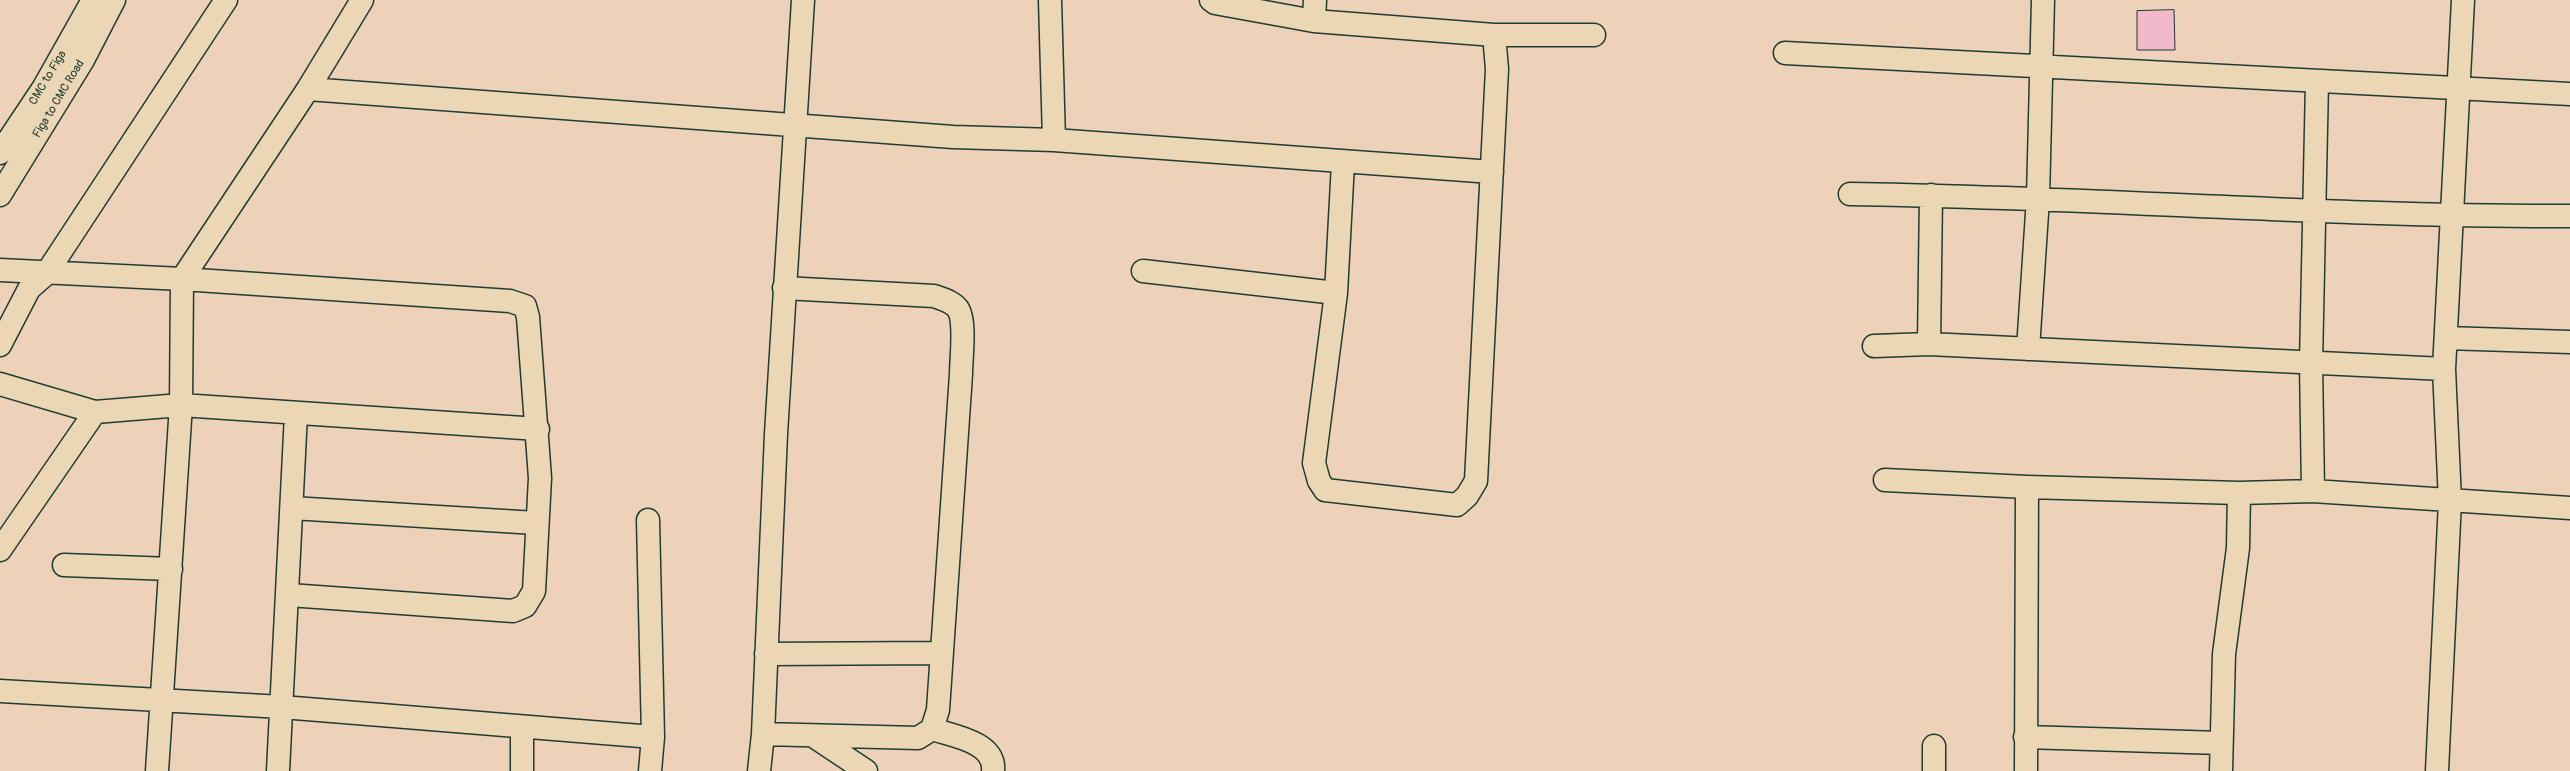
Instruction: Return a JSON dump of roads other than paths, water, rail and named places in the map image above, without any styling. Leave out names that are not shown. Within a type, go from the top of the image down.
[{"type":"street","name":"CMC to Figa","points":[[0,153],[44,87],[93,0]]},
{"type":"street","name":"Figa to CMC Road","points":[[0,195],[83,60],[114,0]]},
{"type":"street","points":[[0,345],[29,289],[46,274],[226,0]]},
{"type":"street","points":[[157,771],[181,405],[182,279],[308,89],[362,0]]},
{"type":"street","points":[[759,771],[763,734],[784,288],[803,0]]},
{"type":"street","points":[[1050,0],[1054,140]]},
{"type":"street","points":[[1211,0],[1215,3],[1314,10],[1494,35],[1594,35]]},
{"type":"street","points":[[2028,349],[2038,198],[2043,0]]},
{"type":"street","points":[[2437,771],[2450,501],[2444,369],[2454,216],[2463,0]]},
{"type":"street","points":[[1343,162],[1336,293],[1314,463],[1318,481],[1326,490],[1457,505],[1467,496],[1476,481],[1497,69],[1494,35]]},
{"type":"street","points":[[1785,53],[2042,68],[2570,94]]},
{"type":"street","points":[[2313,491],[2311,363],[2317,82]]},
{"type":"street","points":[[308,89],[953,137],[1054,140],[1492,172]]},
{"type":"street","points":[[1850,194],[2038,198],[2454,216],[2570,216]]},
{"type":"street","points":[[1929,344],[1932,195]]},
{"type":"street","points":[[0,270],[46,274],[182,279],[510,301],[525,306],[528,317],[538,429],[540,478],[536,523],[534,591],[525,606],[513,611],[289,595]]},
{"type":"street","points":[[1143,271],[1336,293]]},
{"type":"street","points":[[763,734],[816,737],[918,738],[932,729],[938,710],[940,653],[961,374],[962,320],[958,309],[948,301],[934,296],[784,288]]},
{"type":"street","points":[[2446,338],[2570,342]]},
{"type":"street","points":[[1874,346],[1929,344],[2444,369]]},
{"type":"street","points":[[0,384],[95,412],[181,405],[296,414],[538,429]]},
{"type":"street","points":[[0,550],[95,412]]},
{"type":"street","points":[[278,771],[289,595],[296,414]]},
{"type":"street","points":[[1885,480],[2028,487],[2238,494],[2313,491],[2570,508]]},
{"type":"street","points":[[2026,771],[2025,737],[2028,487]]},
{"type":"street","points":[[2221,771],[2224,654],[2238,548],[2238,494]]},
{"type":"street","points":[[292,508],[536,523]]},
{"type":"street","points":[[648,520],[653,737],[650,771]]},
{"type":"street","points":[[64,565],[171,569]]},
{"type":"street","points":[[766,654],[940,653]]},
{"type":"street","points":[[0,691],[282,707],[653,737]]},
{"type":"street","points":[[522,727],[522,771]]},
{"type":"street","points":[[932,729],[978,744],[989,753],[994,764],[993,771]]},
{"type":"street","points":[[816,737],[866,771]]},
{"type":"street","points":[[2025,737],[2221,743]]},
{"type":"street","points":[[1934,746],[1934,771]]}]
